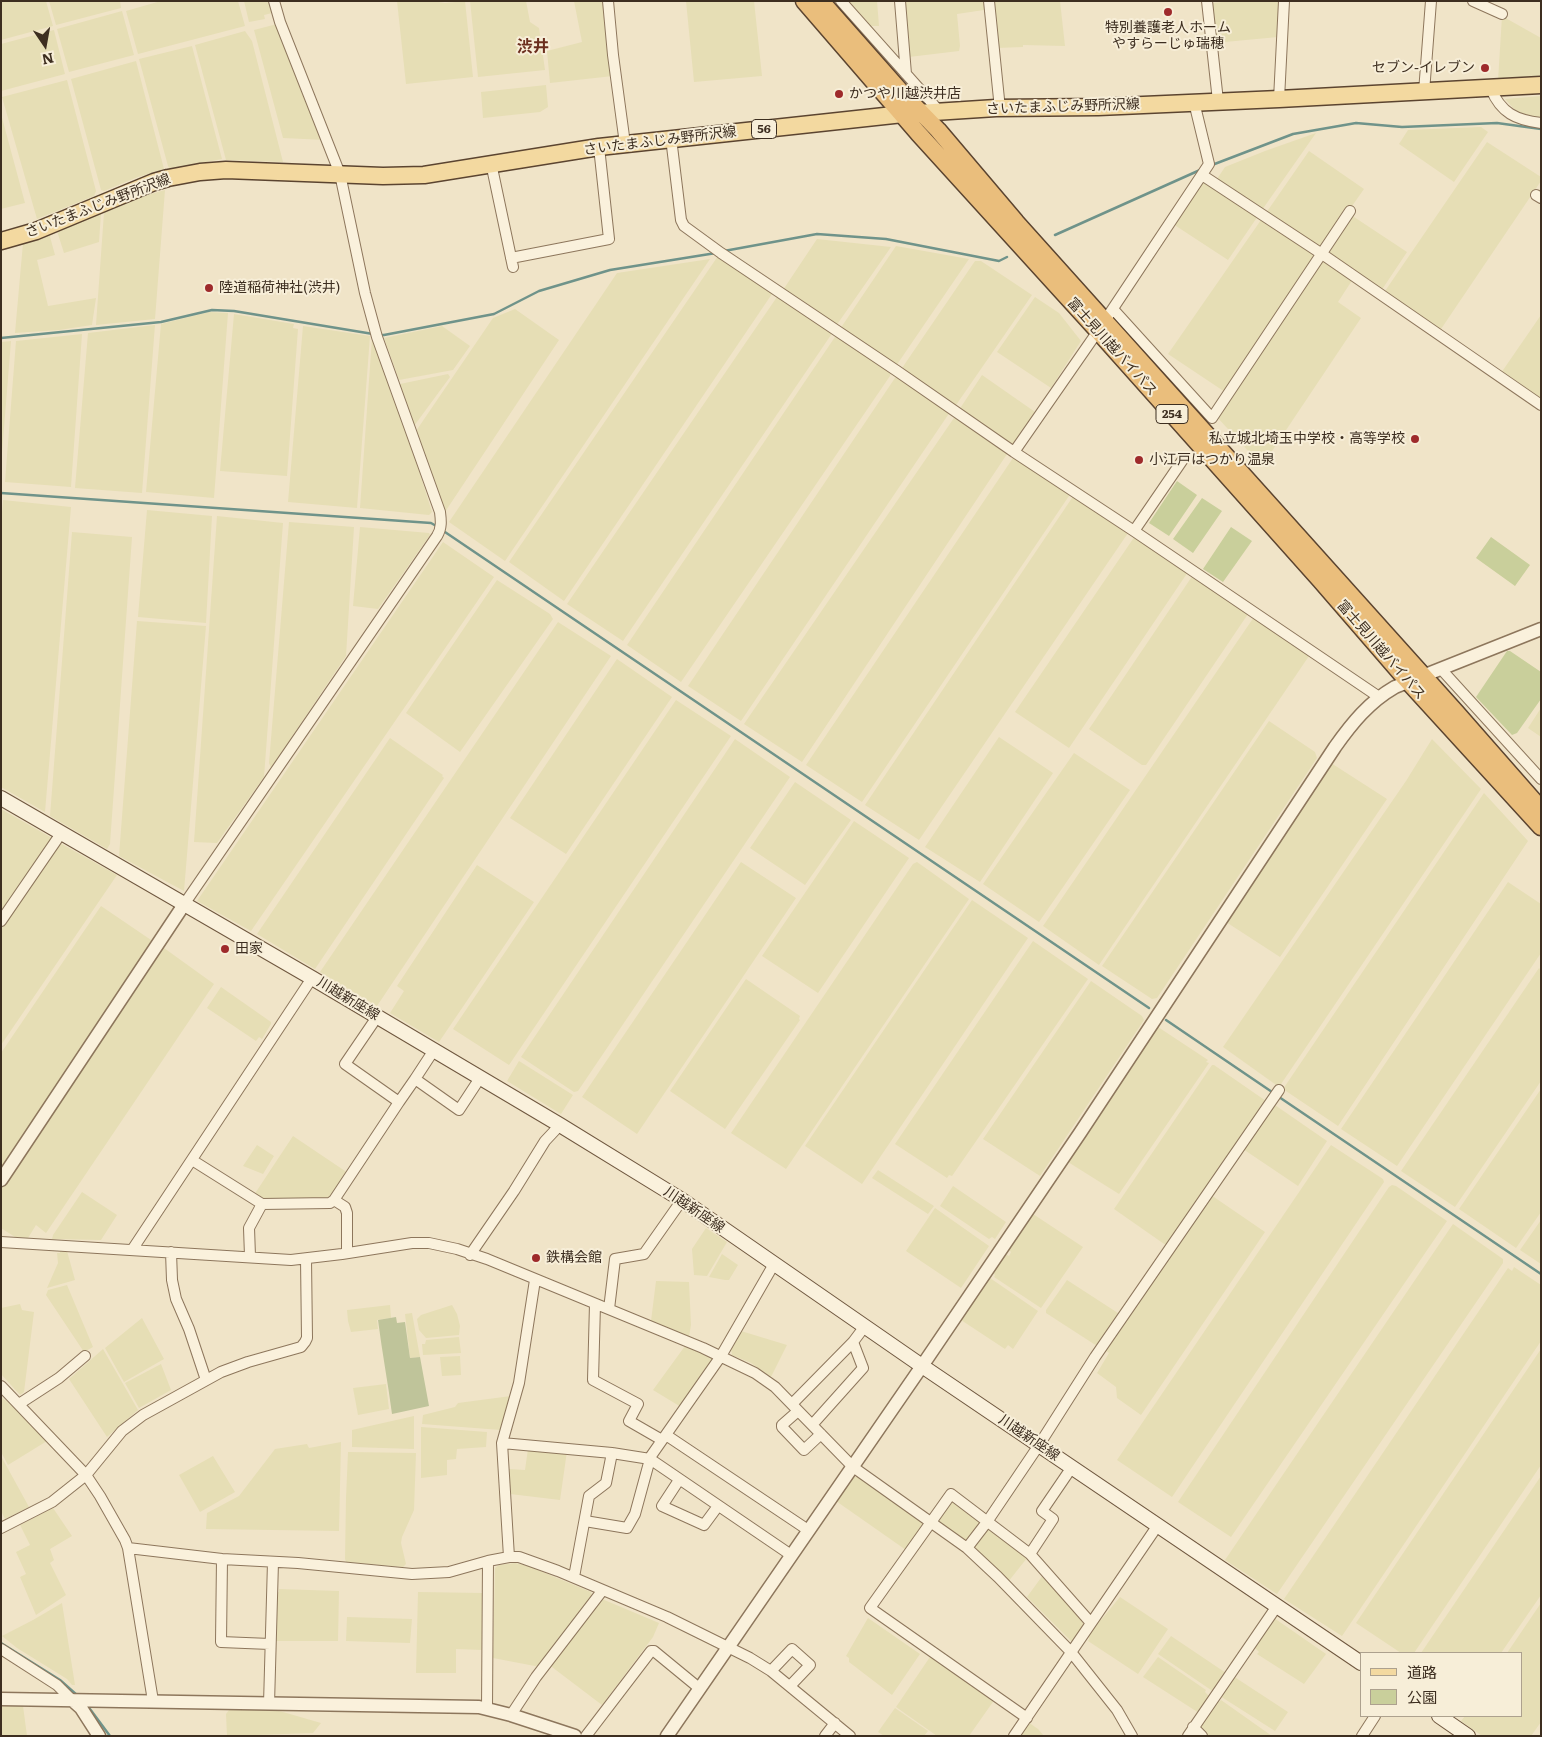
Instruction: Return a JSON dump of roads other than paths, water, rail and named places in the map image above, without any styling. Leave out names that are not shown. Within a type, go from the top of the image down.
[{"type":"highway","name":"富士見川越バイパス","points":[[804,1],[903,114],[1105,320]]},
{"type":"highway","name":"富士見川越バイパス","points":[[821,1],[904,95],[923,113],[1016,222],[1105,320],[1416,679],[1541,827]]},
{"type":"highway","name":"富士見川越バイパス","points":[[1416,679],[1541,809]]},
{"type":"main road","name":"さいたまふじみ野所沢線","points":[[1,241],[36,230],[168,178],[200,172],[226,170],[383,176],[424,175],[599,147],[903,114],[1279,99],[1541,85]]},
{"type":"main road","name":"川越新座線","points":[[1,798],[185,903],[560,1124],[682,1200],[922,1366],[1360,1662]]},
{"type":"main road","points":[[1440,1717],[1468,1736]]},
{"type":"street","points":[[1,1180],[185,903],[439,532],[440,512],[377,337],[365,293],[340,174],[280,22],[274,1]]},
{"type":"street","points":[[608,1],[624,144]]},
{"type":"street","points":[[841,1],[940,112]]},
{"type":"street","points":[[900,1],[906,74]]},
{"type":"street","points":[[989,1],[1000,109]]},
{"type":"street","points":[[1207,1],[1218,101]]},
{"type":"street","points":[[1279,99],[1284,1]]},
{"type":"street","points":[[1424,92],[1432,1]]},
{"type":"street","points":[[1473,1],[1502,14]]},
{"type":"street","points":[[1491,89],[1502,108],[1528,122],[1541,123]]},
{"type":"street","points":[[1014,452],[1209,164],[1194,102]]},
{"type":"street","points":[[671,138],[681,220],[684,226],[1014,452],[1134,531],[1379,698]]},
{"type":"street","points":[[491,163],[512,262],[610,239],[599,147]]},
{"type":"street","points":[[1202,175],[1322,254],[1541,404]]},
{"type":"street","points":[[1105,320],[1212,418],[1350,211]]},
{"type":"street","points":[[1134,531],[1184,458]]},
{"type":"street","points":[[667,1736],[1080,1133],[1335,747],[1357,717],[1395,687],[1541,629]]},
{"type":"street","points":[[1441,669],[1541,779]]},
{"type":"street","points":[[1,921],[62,832]]},
{"type":"street","points":[[132,1250],[312,978]]},
{"type":"street","points":[[377,1017],[345,1064],[400,1102]]},
{"type":"street","points":[[192,1160],[262,1204],[330,1203],[334,1200],[434,1050]]},
{"type":"street","points":[[415,1079],[459,1110],[480,1078]]},
{"type":"street","points":[[967,1548],[1039,1445],[1094,1357],[1279,1090]]},
{"type":"street","points":[[470,1254],[542,1146],[560,1124]]},
{"type":"street","points":[[334,1200],[346,1207],[347,1253]]},
{"type":"street","points":[[609,1309],[615,1259],[644,1254],[682,1200]]},
{"type":"street","points":[[250,1256],[249,1228],[262,1204]]},
{"type":"street","points":[[1,1242],[291,1260],[412,1243],[429,1243],[457,1249],[487,1260],[720,1356],[755,1373],[775,1387],[852,1467],[967,1548],[1071,1652],[1118,1710],[1132,1736]]},
{"type":"street","points":[[171,1252],[173,1288],[206,1380]]},
{"type":"street","points":[[1,1528],[52,1502],[86,1475],[122,1431],[143,1415],[221,1372],[301,1346],[307,1338],[306,1259]]},
{"type":"street","points":[[585,1521],[627,1528],[635,1514],[650,1456],[720,1356],[774,1264]]},
{"type":"street","points":[[509,1557],[502,1443],[519,1383],[535,1280]]},
{"type":"street","points":[[595,1304],[593,1380],[638,1404],[629,1421],[664,1437],[808,1530]]},
{"type":"street","points":[[821,1434],[804,1450],[782,1425],[795,1407],[865,1326]]},
{"type":"street","points":[[812,1425],[863,1368],[852,1342]]},
{"type":"street","points":[[19,1404],[47,1386],[85,1356]]},
{"type":"street","points":[[1,1386],[86,1475],[100,1496],[128,1548],[154,1701]]},
{"type":"street","points":[[502,1443],[612,1453],[650,1460],[791,1555]]},
{"type":"street","points":[[574,1577],[589,1496],[606,1483],[612,1453]]},
{"type":"street","points":[[1030,1554],[1053,1519],[1042,1511],[1072,1467]]},
{"type":"street","points":[[679,1480],[662,1506],[704,1526],[718,1506]]},
{"type":"street","points":[[1027,1718],[870,1608],[951,1494],[1030,1554],[1091,1623]]},
{"type":"street","points":[[1014,1736],[1158,1525]]},
{"type":"street","points":[[128,1548],[222,1559],[422,1574],[449,1572],[488,1561],[519,1557],[574,1577],[602,1591],[667,1617],[728,1646],[771,1671],[850,1736]]},
{"type":"street","points":[[222,1559],[221,1642],[270,1644]]},
{"type":"street","points":[[488,1561],[488,1708]]},
{"type":"street","points":[[269,1704],[272,1562]]},
{"type":"street","points":[[511,1715],[536,1677],[602,1591]]},
{"type":"street","points":[[1202,1736],[1190,1731],[1277,1606]]},
{"type":"street","points":[[1,1649],[79,1700],[80,1708],[100,1736]]},
{"type":"street","points":[[771,1671],[792,1649],[810,1665],[790,1686]]},
{"type":"street","points":[[586,1736],[651,1651],[654,1651],[699,1688]]},
{"type":"street","points":[[1,1699],[488,1708],[575,1736]]},
{"type":"street","points":[[1365,1735],[1374,1717]]},
{"type":"street","points":[[825,1736],[834,1723]]},
{"type":"waterway","points":[[1212,165],[1293,134],[1356,123],[1402,127],[1497,123],[1541,129]]},
{"type":"waterway","points":[[1055,235],[1200,170]]},
{"type":"waterway","points":[[724,251],[817,234],[886,239],[999,261],[1007,257]]},
{"type":"waterway","points":[[378,335],[494,314],[539,291],[610,270],[716,253]]},
{"type":"waterway","points":[[1,338],[161,322],[212,310],[234,311],[373,334]]},
{"type":"waterway","points":[[1,493],[431,523],[438,527]]},
{"type":"waterway","points":[[442,530],[1149,1008]]},
{"type":"waterway","points":[[1166,1020],[1275,1094]]},
{"type":"waterway","points":[[1279,1097],[1541,1274]]},
{"type":"waterway","points":[[1,1643],[60,1680],[78,1696]]},
{"type":"waterway","points":[[87,1705],[110,1736]]},
{"type":"place","name":"特別養護老人ホーム やすらーじゅ瑞穂","points":[[1168,12]]},
{"type":"place","name":"セブン-イレブン","points":[[1485,68]]},
{"type":"place","name":"かつや川越渋井店","points":[[839,94]]},
{"type":"place","name":"陸道稲荷神社(渋井)","points":[[209,288]]},
{"type":"place","name":"私立城北埼玉中学校・高等学校","points":[[1415,439]]},
{"type":"place","name":"小江戸はつかり温泉","points":[[1139,460]]},
{"type":"place","name":"田家","points":[[225,949]]},
{"type":"place","name":"鉄構会館","points":[[536,1258]]},
{"type":"district","name":"渋井","points":[[533,47]]}]
